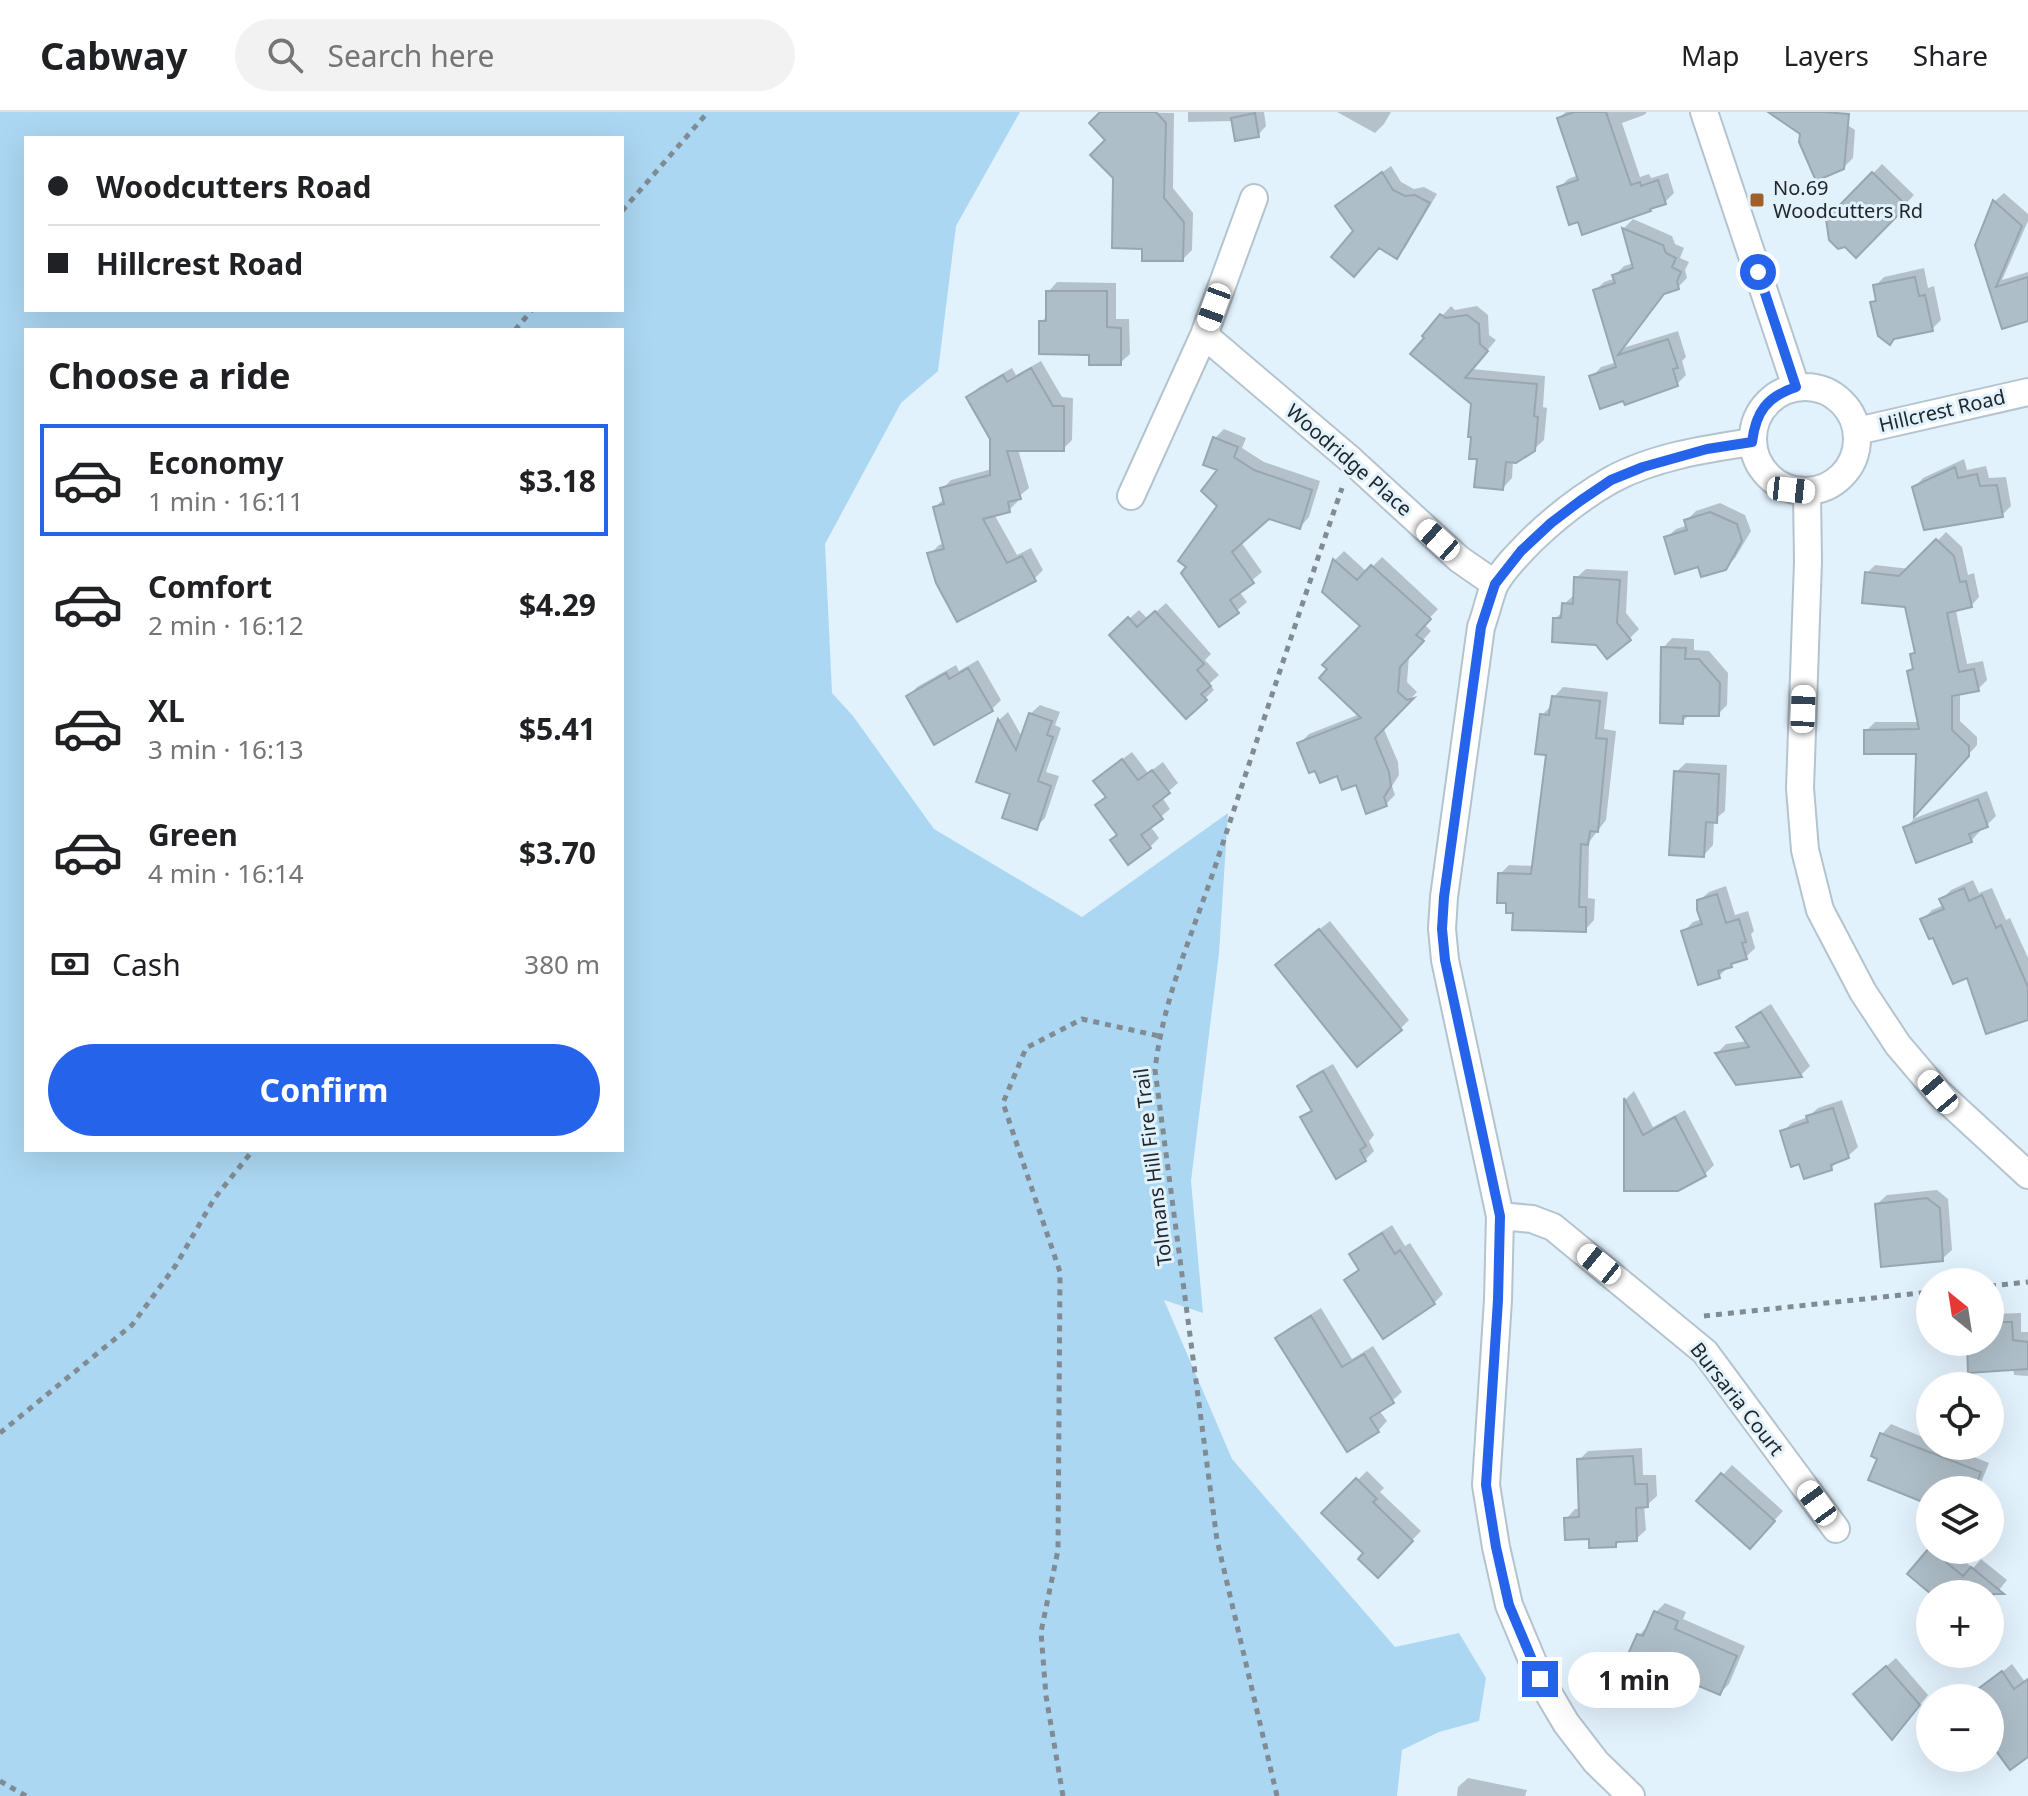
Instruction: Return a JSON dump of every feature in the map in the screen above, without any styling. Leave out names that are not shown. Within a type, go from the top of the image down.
[{"type":"street","points":[[1704,112],[1796,387]]},
{"type":"street","points":[[1131,496],[1204,335],[1254,198]]},
{"type":"street","name":"Woodridge Place","points":[[1204,335],[1351,460],[1459,559],[1495,584]]},
{"type":"street","points":[[1796,387],[1814,388],[1842,402],[1852,416],[1857,431],[1856,448],[1850,465],[1839,479],[1824,488],[1807,492],[1791,490],[1776,483],[1755,458],[1752,442],[1760,412],[1770,400],[1796,387]]},
{"type":"street","name":"Hillcrest Road","points":[[1857,431],[2028,392]]},
{"type":"street","points":[[1631,1796],[1596,1762],[1566,1723],[1540,1679],[1509,1605],[1496,1547],[1486,1485],[1500,1216],[1445,960],[1442,929],[1444,897],[1481,627],[1495,584],[1521,551],[1551,523],[1611,480],[1673,458],[1752,442]]},
{"type":"street","points":[[1807,492],[1808,562],[1800,788],[1805,850],[1820,910],[1863,992],[1898,1045],[1938,1092],[2028,1175]]},
{"type":"street","name":"Bursaria Court","points":[[1500,1216],[1532,1219],[1553,1227],[1705,1352],[1836,1529]]},
{"type":"path","points":[[624,209],[708,112]]},
{"type":"path","points":[[517,328],[530,312]]},
{"type":"path","name":"Tolmans Hill Fire Trail","points":[[1277,1796],[1217,1540],[1155,1070],[1159,1036],[1183,955],[1351,460]]},
{"type":"path","points":[[1063,1796],[1046,1696],[1041,1632],[1058,1550],[1060,1272],[1003,1103],[1026,1048],[1082,1019],[1159,1036]]},
{"type":"path","points":[[0,1433],[132,1325],[176,1265],[214,1199],[251,1152]]},
{"type":"path","points":[[2004,1285],[2028,1282]]},
{"type":"path","points":[[1733,1313],[1916,1293]]},
{"type":"path","points":[[0,1781],[26,1796]]},
{"type":"shaded area","points":[[0,112],[1020,112],[956,226],[938,371],[901,403],[825,544],[832,693],[853,716],[934,829],[1082,917],[1228,813],[1219,953],[1191,1181],[1203,1313],[1164,1300],[1232,1459],[1395,1647],[1459,1633],[1486,1678],[1479,1721],[1439,1732],[1402,1750],[1397,1796],[0,1796]]},
{"type":"building","points":[[1100,112],[1156,112],[1166,123],[1164,198],[1184,222],[1183,261],[1142,261],[1142,249],[1112,248],[1113,178],[1090,155],[1105,140],[1089,123]]},
{"type":"building","points":[[1574,112],[1606,112],[1631,185],[1640,182],[1641,186],[1658,180],[1666,204],[1582,235],[1578,222],[1569,225],[1557,187],[1578,180],[1557,118]]},
{"type":"building","points":[[1768,112],[1849,114],[1844,169],[1816,181],[1799,142],[1800,134]]},
{"type":"building","points":[[1255,113],[1259,137],[1235,141],[1231,118]]},
{"type":"building","points":[[1382,172],[1393,190],[1405,196],[1415,195],[1430,203],[1397,259],[1379,248],[1354,277],[1331,257],[1353,231],[1335,206]]},
{"type":"building","points":[[1872,172],[1907,206],[1856,258],[1845,247],[1838,249],[1829,240],[1826,219]]},
{"type":"building","points":[[1993,200],[2022,226],[1996,287],[2028,277],[2028,321],[2002,329],[1975,245]]},
{"type":"building","points":[[1622,228],[1663,245],[1666,253],[1676,258],[1672,267],[1681,272],[1677,281],[1679,289],[1664,294],[1618,355],[1668,339],[1678,368],[1673,369],[1678,386],[1625,405],[1623,401],[1600,409],[1589,376],[1616,367],[1593,290],[1615,283],[1612,275],[1633,268]]},
{"type":"building","points":[[1915,277],[1919,296],[1925,295],[1933,331],[1894,339],[1890,345],[1878,336],[1870,302],[1876,301],[1873,285]]},
{"type":"building","points":[[1046,291],[1107,291],[1107,327],[1121,328],[1121,365],[1089,365],[1089,355],[1039,354],[1039,321],[1046,321]]},
{"type":"building","points":[[1440,314],[1446,318],[1467,315],[1479,324],[1480,344],[1488,351],[1465,378],[1537,384],[1535,451],[1516,463],[1506,462],[1503,490],[1474,487],[1477,459],[1469,459],[1471,437],[1468,437],[1471,404],[1410,354]]},
{"type":"building","points":[[1031,368],[1053,406],[1064,406],[1064,451],[1007,451],[1021,499],[1008,502],[1010,512],[983,519],[1007,563],[1022,556],[1036,581],[957,622],[936,583],[927,553],[944,549],[933,507],[944,504],[940,488],[990,475],[990,439],[966,397],[1003,375],[1007,382]]},
{"type":"building","points":[[1213,437],[1238,447],[1234,457],[1254,470],[1312,490],[1300,529],[1269,519],[1232,552],[1254,583],[1230,600],[1239,613],[1219,627],[1181,573],[1186,567],[1178,561],[1217,506],[1201,491],[1217,470],[1203,465]]},
{"type":"building","points":[[1955,467],[1958,478],[1977,474],[1980,486],[1997,485],[2003,517],[1924,530],[1912,487]]},
{"type":"building","points":[[1710,512],[1737,524],[1742,541],[1726,570],[1701,577],[1698,567],[1675,574],[1664,537],[1687,530],[1684,520]]},
{"type":"building","points":[[1936,539],[1954,556],[1960,582],[1966,581],[1972,607],[1947,613],[1959,672],[1974,669],[1979,691],[1952,696],[1952,730],[1969,746],[1969,756],[1914,817],[1916,754],[1864,754],[1864,730],[1919,729],[1907,671],[1913,669],[1910,654],[1915,653],[1905,607],[1862,603],[1865,572],[1899,576]]},
{"type":"building","points":[[1333,559],[1357,580],[1371,565],[1431,619],[1416,635],[1424,641],[1400,667],[1398,692],[1407,700],[1414,698],[1375,738],[1389,772],[1391,786],[1384,797],[1387,806],[1366,814],[1356,785],[1342,790],[1337,776],[1320,783],[1315,771],[1309,773],[1297,743],[1361,718],[1319,678],[1327,669],[1322,665],[1360,626],[1322,592]]},
{"type":"building","points":[[1574,577],[1620,580],[1617,623],[1631,640],[1607,659],[1596,645],[1552,642],[1553,618],[1561,618],[1562,603],[1573,604]]},
{"type":"building","points":[[1155,611],[1204,664],[1197,670],[1211,686],[1201,694],[1207,700],[1186,719],[1109,635],[1128,617],[1137,627]]},
{"type":"building","points":[[1661,647],[1686,648],[1685,659],[1699,659],[1720,683],[1719,716],[1683,716],[1683,724],[1660,723]]},
{"type":"building","points":[[968,668],[993,711],[934,745],[906,696],[946,673],[949,679]]},
{"type":"building","points":[[1552,696],[1600,701],[1596,738],[1607,739],[1598,832],[1590,831],[1588,845],[1581,844],[1579,907],[1586,907],[1586,932],[1512,930],[1513,913],[1506,913],[1506,903],[1497,903],[1498,873],[1531,874],[1546,755],[1535,754],[1540,714],[1549,715]]},
{"type":"building","points":[[1029,713],[1052,721],[1047,735],[1053,737],[1038,781],[1051,786],[1037,830],[1002,818],[1010,794],[976,782],[998,719],[1016,750]]},
{"type":"building","points":[[1122,759],[1138,780],[1152,770],[1170,793],[1153,806],[1163,819],[1141,835],[1151,848],[1128,865],[1110,840],[1117,835],[1095,805],[1106,797],[1093,781]]},
{"type":"building","points":[[1674,771],[1719,774],[1717,823],[1706,822],[1704,857],[1669,855]]},
{"type":"building","points":[[1978,799],[1988,827],[1969,834],[1972,842],[1916,863],[1903,827]]},
{"type":"building","points":[[1964,888],[1969,901],[1982,895],[1996,928],[2001,925],[2028,987],[2028,1020],[1986,1034],[1967,978],[1953,984],[1933,938],[1929,939],[1920,919],[1944,909],[1939,899]]},
{"type":"building","points":[[1717,894],[1726,923],[1739,919],[1747,959],[1718,971],[1720,978],[1698,985],[1681,931],[1702,924],[1697,900]]},
{"type":"building","points":[[1319,929],[1402,1030],[1357,1067],[1275,965]]},
{"type":"building","points":[[1761,1012],[1802,1077],[1736,1085],[1715,1053],[1749,1047],[1736,1027]]},
{"type":"building","points":[[1323,1071],[1366,1146],[1360,1150],[1366,1161],[1336,1179],[1300,1117],[1312,1111],[1297,1086]]},
{"type":"building","points":[[1624,1098],[1643,1135],[1675,1117],[1706,1176],[1678,1191],[1624,1191]]},
{"type":"building","points":[[1833,1108],[1849,1158],[1831,1165],[1832,1170],[1804,1179],[1799,1164],[1791,1167],[1780,1131],[1808,1122],[1806,1116]]},
{"type":"building","points":[[1927,1198],[1940,1208],[1943,1261],[1881,1267],[1875,1204]]},
{"type":"building","points":[[1382,1233],[1395,1254],[1400,1250],[1435,1304],[1383,1339],[1344,1280],[1359,1270],[1349,1254]]},
{"type":"building","points":[[1311,1316],[1342,1367],[1364,1354],[1394,1403],[1370,1418],[1379,1432],[1347,1452],[1275,1338]]},
{"type":"building","points":[[2004,1322],[2012,1322],[2013,1340],[2028,1342],[2028,1369],[1968,1372],[1967,1356],[2004,1356]]},
{"type":"building","points":[[1880,1433],[1916,1447],[1916,1460],[1950,1460],[1981,1472],[1979,1476],[1916,1476],[1916,1499],[1868,1480],[1877,1459],[1871,1456]]},
{"type":"building","points":[[1633,1456],[1635,1484],[1647,1484],[1648,1507],[1636,1508],[1637,1541],[1616,1542],[1616,1547],[1589,1548],[1589,1539],[1565,1540],[1564,1518],[1579,1517],[1577,1459]]},
{"type":"building","points":[[1721,1473],[1775,1521],[1750,1549],[1696,1501]]},
{"type":"building","points":[[1356,1478],[1377,1499],[1373,1502],[1413,1541],[1378,1578],[1358,1559],[1363,1553],[1321,1513]]},
{"type":"building","points":[[1916,1563],[1948,1564],[1963,1576],[1971,1567],[1987,1580],[1916,1582],[1907,1574]]},
{"type":"building","points":[[1654,1611],[1678,1621],[1675,1629],[1737,1656],[1720,1695],[1682,1679],[1679,1685],[1625,1661],[1637,1634],[1643,1636]]},
{"type":"building","points":[[1886,1666],[1916,1700],[1916,1710],[1892,1740],[1853,1694]]},
{"type":"building","points":[[2002,1671],[2014,1689],[2028,1679],[2028,1757],[2010,1770],[2004,1762],[2004,1684],[1985,1684]]},
{"type":"place","name":"No.69 Woodcutters Rd","points":[[1757,200]]},
{"type":"route","points":[[1540,1679],[1509,1605],[1486,1485],[1500,1216],[1445,960],[1442,929],[1481,627],[1495,584],[1521,551],[1551,523],[1611,480],[1630,472],[1707,449],[1752,442],[1760,412],[1770,400],[1796,387],[1758,272]]}]
